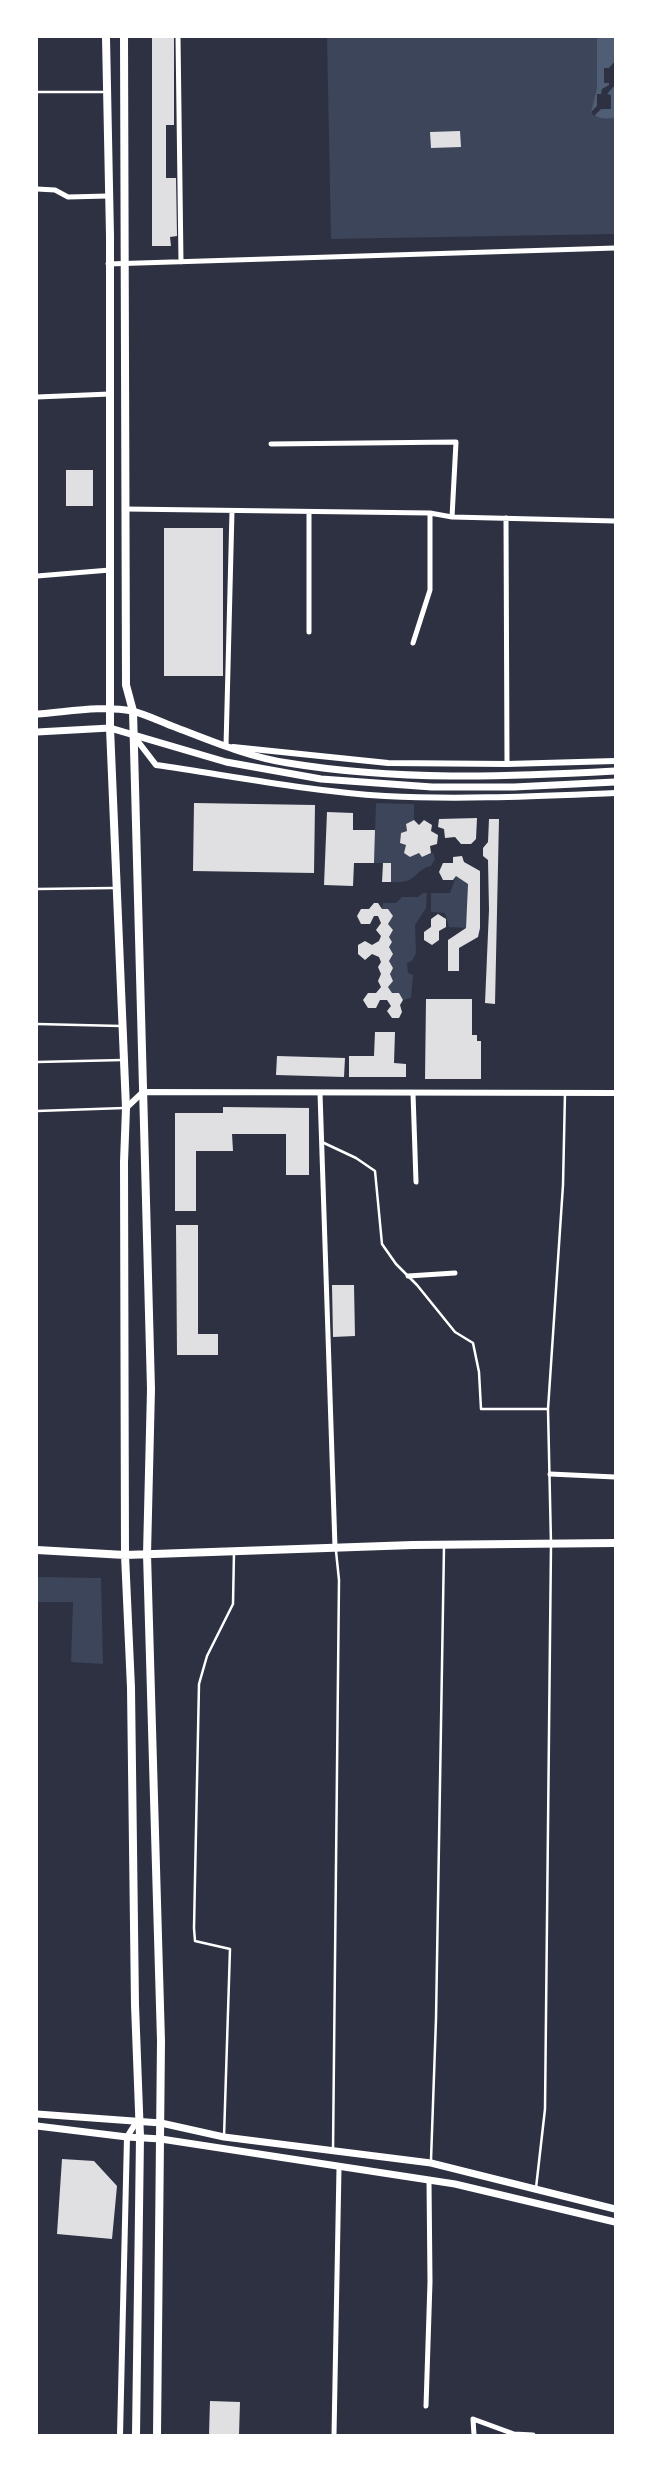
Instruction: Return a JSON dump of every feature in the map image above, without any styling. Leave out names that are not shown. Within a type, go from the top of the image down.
[{"type":"main road","points":[[106,37],[110,728],[126,1108],[125,1555],[131,1688],[140,2137],[136,2435]]},
{"type":"main road","points":[[124,37],[126,685],[132,712],[151,1389],[147,1554],[161,2040],[157,2435]]},
{"type":"main road","points":[[37,714],[110,710],[132,712],[226,746],[284,762],[401,775],[513,776],[615,771]]},
{"type":"main road","points":[[37,732],[110,728],[226,762],[321,779],[432,787],[514,787],[615,782]]},
{"type":"main road","points":[[37,1550],[125,1555],[335,1547],[615,1543]]},
{"type":"main road","points":[[37,2114],[161,2123],[224,2137],[431,2163],[615,2209]]},
{"type":"main road","points":[[37,2126],[161,2139],[429,2180],[615,2222]]},
{"type":"street","points":[[178,37],[181,262]]},
{"type":"street","points":[[37,189],[55,190],[68,197],[108,196]]},
{"type":"street","points":[[108,264],[615,248]]},
{"type":"street","points":[[37,397],[110,394]]},
{"type":"street","points":[[271,444],[456,442],[452,517]]},
{"type":"street","points":[[125,509],[430,513],[452,517],[615,521]]},
{"type":"street","points":[[232,511],[226,746],[388,763],[615,761]]},
{"type":"street","points":[[309,513],[309,632]]},
{"type":"street","points":[[413,643],[430,590],[430,513]]},
{"type":"street","points":[[506,518],[507,764]]},
{"type":"street","points":[[37,576],[110,570]]},
{"type":"street","points":[[132,733],[156,765],[330,791],[386,796],[479,797],[615,793]]},
{"type":"street","points":[[126,1108],[143,1092],[615,1093]]},
{"type":"street","points":[[320,1093],[335,1547]]},
{"type":"street","points":[[413,1093],[416,1182]]},
{"type":"street","points":[[408,1276],[455,1273]]},
{"type":"street","points":[[550,1474],[615,1477]]},
{"type":"street","points":[[120,2435],[127,2137],[138,2122]]},
{"type":"street","points":[[334,2435],[339,2168]]},
{"type":"street","points":[[426,2406],[430,2282],[429,2180]]},
{"type":"street","points":[[474,2435],[473,2419],[514,2434],[533,2435]]},
{"type":"lane","points":[[37,92],[106,92]]},
{"type":"lane","points":[[37,889],[117,888]]},
{"type":"lane","points":[[37,1024],[121,1026]]},
{"type":"lane","points":[[37,1062],[123,1060]]},
{"type":"lane","points":[[536,2188],[545,2109],[551,1544],[548,1409],[561,1225],[565,1092]]},
{"type":"lane","points":[[37,1111],[126,1108]]},
{"type":"lane","points":[[321,1142],[356,1158],[375,1171],[382,1244],[455,1332],[473,1343],[479,1373],[481,1409],[548,1409]]},
{"type":"lane","points":[[431,2163],[444,1545]]},
{"type":"lane","points":[[333,2150],[339,1580],[335,1547]]},
{"type":"lane","points":[[224,2137],[230,1949],[195,1941],[194,1928],[199,1684],[207,1656],[233,1604],[234,1552]]},
{"type":"shaded area","points":[[327,37],[615,37],[615,234],[331,239]]},
{"type":"shaded area","points":[[597,37],[615,37],[615,118],[602,118],[591,112],[597,88]]},
{"type":"shaded area","points":[[376,803],[414,804],[414,820],[406,824],[407,831],[401,833],[400,842],[406,845],[404,853],[410,857],[419,853],[423,857],[433,853],[435,859],[431,866],[407,881],[391,882],[391,863],[374,863]]},
{"type":"shaded area","points":[[456,876],[468,884],[466,928],[449,927],[445,913],[431,912],[431,893],[450,893]]},
{"type":"shaded area","points":[[427,893],[426,908],[415,925],[416,953],[412,961],[407,963],[408,973],[413,975],[411,998],[403,1000],[399,993],[392,993],[388,987],[393,981],[389,961],[393,954],[389,947],[392,942],[389,937],[393,930],[388,924],[393,916],[388,909],[382,909],[383,903],[396,903],[402,897],[418,897]]},
{"type":"shaded area","points":[[37,1577],[101,1578],[103,1664],[71,1662],[73,1602],[37,1602]]},
{"type":"pier","points":[[615,61],[615,85],[607,94],[611,95],[611,109],[601,109],[594,116],[591,112],[597,106],[597,94],[601,94],[602,89],[609,85],[604,83],[604,68],[609,68]]},
{"type":"building","points":[[152,37],[174,37],[174,125],[166,125],[166,178],[176,178],[177,236],[170,237],[171,246],[152,246]]},
{"type":"building","points":[[460,131],[461,147],[431,148],[430,132]]},
{"type":"building","points":[[66,470],[93,470],[93,506],[66,506]]},
{"type":"building","points":[[164,528],[223,528],[223,676],[164,676]]},
{"type":"building","points":[[194,803],[315,805],[314,873],[193,871]]},
{"type":"building","points":[[327,812],[353,813],[353,830],[375,830],[374,863],[354,863],[353,886],[324,885]]},
{"type":"building","points":[[477,818],[476,839],[471,844],[461,844],[455,837],[445,838],[444,829],[438,827],[439,819]]},
{"type":"building","points":[[489,819],[499,819],[495,1004],[485,1003],[489,910],[488,860],[483,856],[483,848],[488,842]]},
{"type":"building","points":[[414,820],[419,825],[424,820],[432,825],[431,831],[438,835],[437,844],[430,846],[431,853],[422,857],[419,853],[410,857],[404,853],[406,845],[400,843],[401,833],[407,831],[406,824]]},
{"type":"building","points":[[462,856],[464,862],[480,871],[480,928],[478,937],[459,948],[459,971],[448,971],[448,940],[466,928],[468,884],[456,876],[453,880],[443,880],[439,872],[443,863],[453,863],[453,857]]},
{"type":"building","points":[[383,863],[391,863],[391,882],[382,882]]},
{"type":"building","points":[[374,903],[378,903],[382,909],[388,909],[393,916],[388,924],[393,930],[389,937],[392,942],[389,947],[393,954],[389,961],[393,968],[390,974],[393,981],[388,987],[392,993],[399,993],[403,1000],[399,1018],[392,1018],[387,1011],[391,1006],[387,1000],[380,1000],[376,1008],[368,1008],[363,1000],[368,993],[376,993],[381,987],[378,981],[381,974],[378,967],[381,962],[379,957],[372,954],[365,960],[358,954],[358,945],[365,941],[372,945],[379,941],[381,936],[376,930],[381,923],[378,916],[374,916],[370,924],[361,924],[357,916],[361,909],[369,909]]},
{"type":"building","points":[[438,914],[446,919],[446,927],[439,931],[439,940],[432,945],[424,940],[424,932],[431,927],[431,919]]},
{"type":"building","points":[[426,999],[472,999],[472,1035],[477,1035],[477,1041],[481,1041],[481,1079],[425,1079]]},
{"type":"building","points":[[375,1032],[395,1032],[394,1063],[406,1064],[406,1077],[349,1077],[349,1056],[374,1056]]},
{"type":"building","points":[[277,1056],[345,1058],[344,1077],[276,1075]]},
{"type":"building","points":[[223,1107],[309,1108],[309,1175],[286,1175],[286,1134],[232,1134],[233,1151],[196,1151],[196,1211],[175,1211],[175,1113],[223,1113]]},
{"type":"building","points":[[176,1225],[198,1225],[198,1334],[218,1334],[218,1355],[177,1355]]},
{"type":"building","points":[[332,1285],[354,1285],[355,1336],[333,1337]]},
{"type":"building","points":[[62,2159],[94,2161],[117,2186],[112,2239],[57,2234]]},
{"type":"building","points":[[210,2401],[240,2402],[239,2435],[209,2435]]}]
